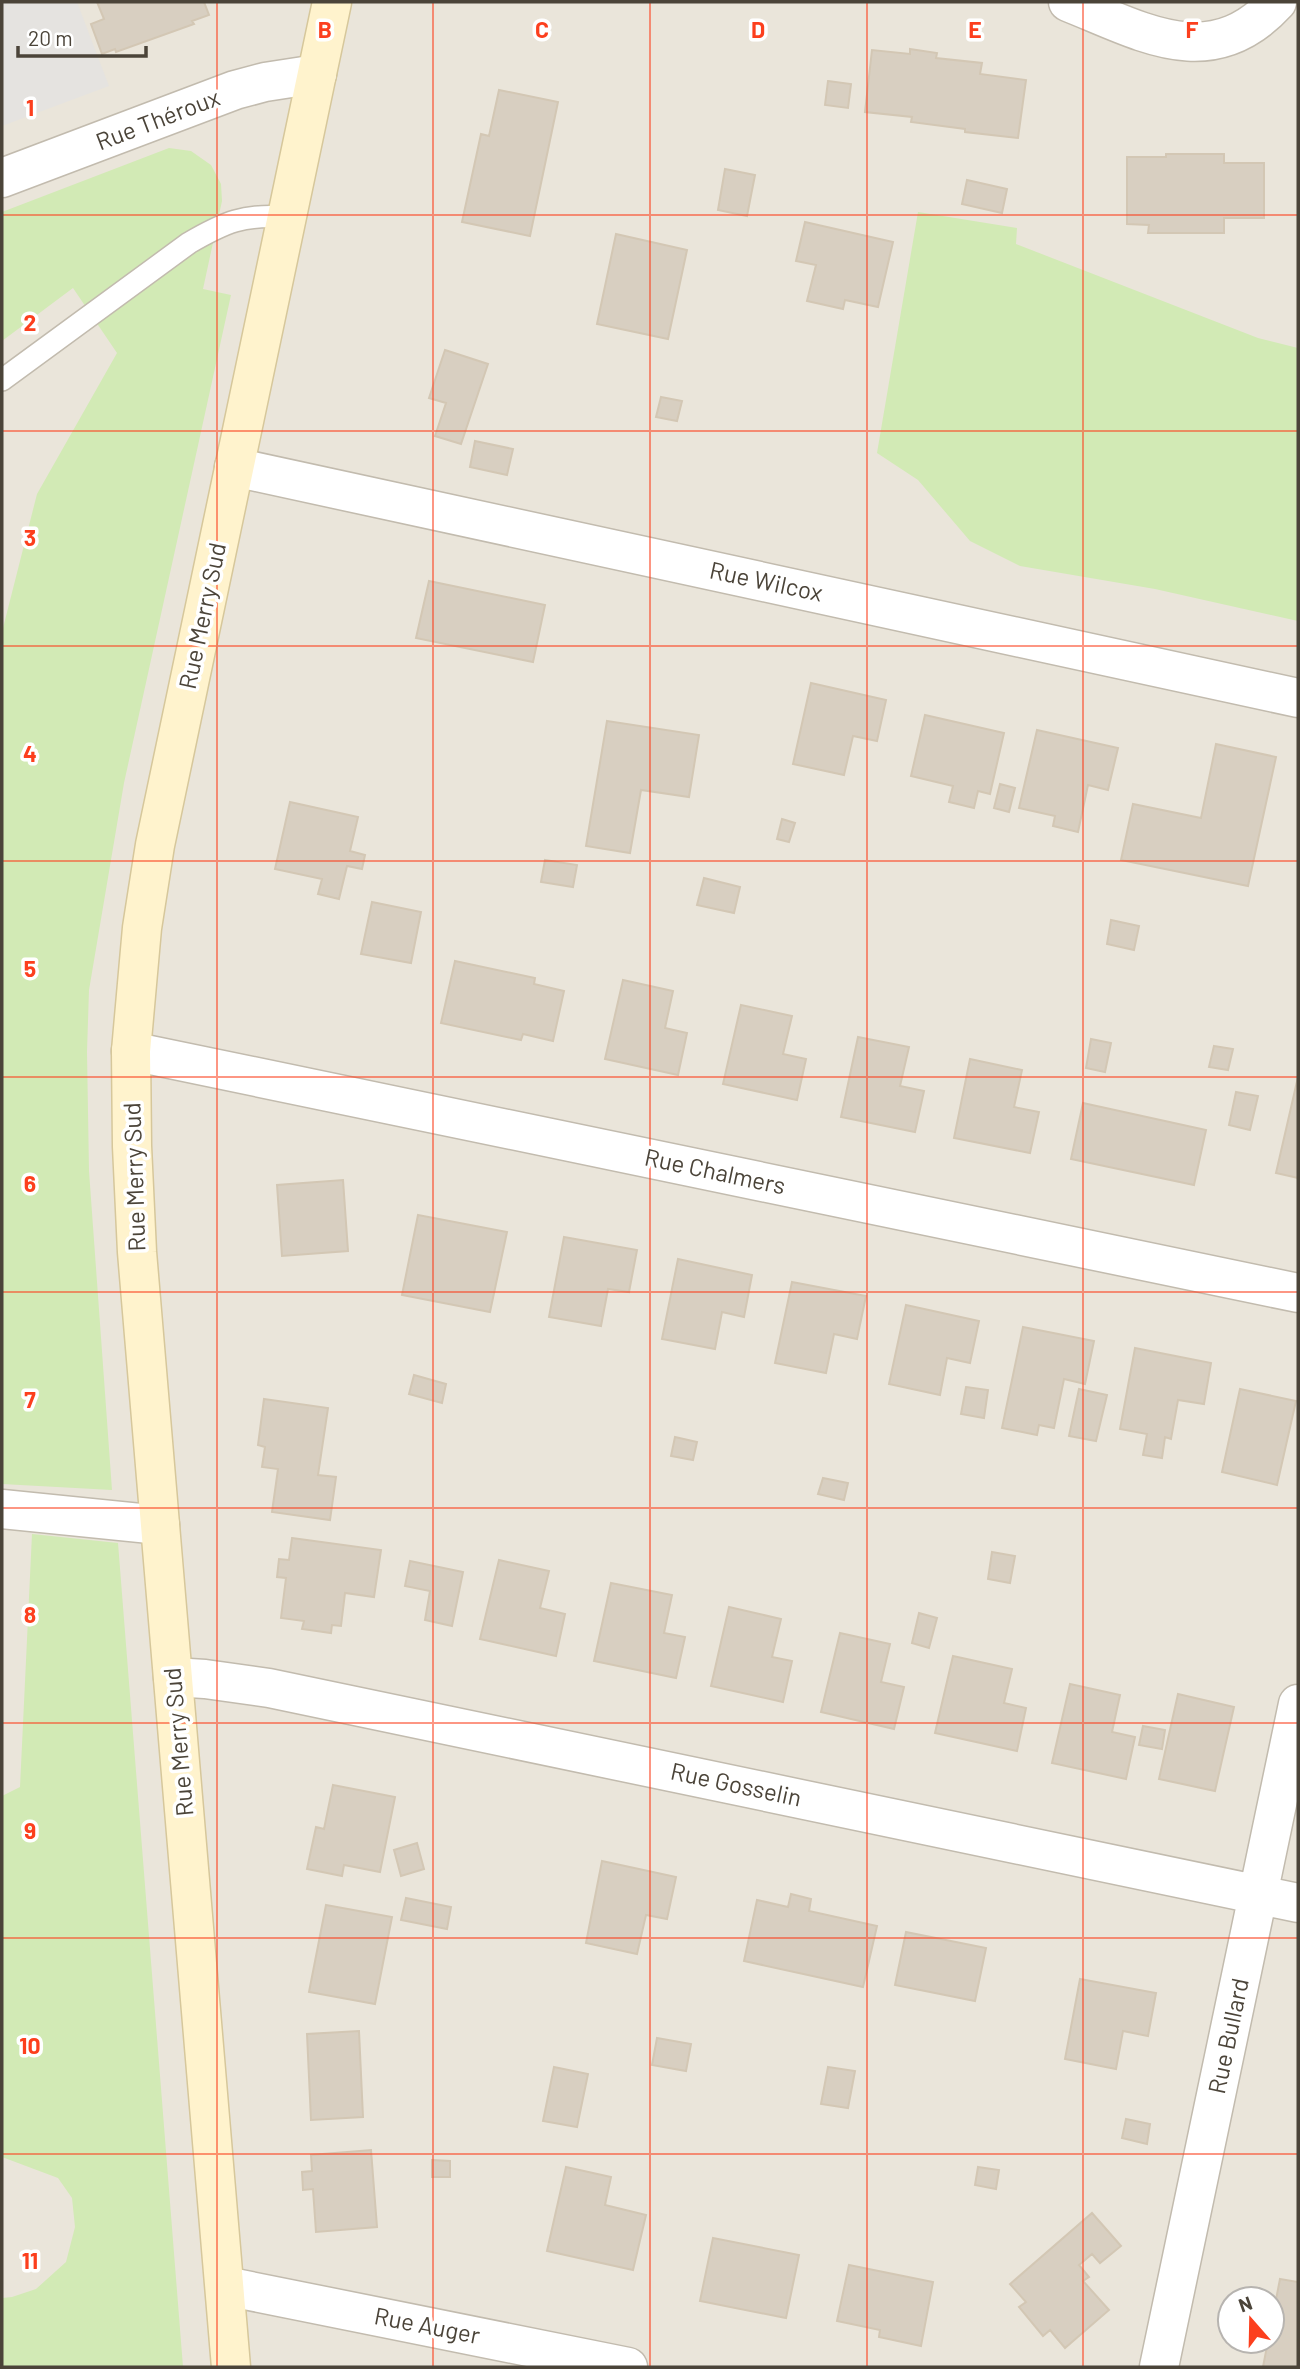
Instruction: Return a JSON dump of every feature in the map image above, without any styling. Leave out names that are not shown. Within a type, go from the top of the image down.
[{"type":"main road","name":"Rue Merry Sud","points":[[231,2367],[138,1252],[132,1146],[131,1051],[142,928],[155,845],[332,2]]},
{"type":"street","points":[[1068,2],[1142,32],[1176,41],[1197,43],[1238,33],[1267,11]]},
{"type":"street","name":"Rue Théroux","points":[[2,178],[235,90],[265,82],[317,74]]},
{"type":"street","name":"Rue Wilcox","points":[[234,467],[1298,698]]},
{"type":"street","name":"Rue Chalmers","points":[[131,1051],[1298,1293]]},
{"type":"street","points":[[2,1509],[160,1525]]},
{"type":"street","name":"Rue Gosselin","points":[[173,1677],[269,1688],[1298,1903]]},
{"type":"street","name":"Rue Bullard","points":[[1159,2367],[1298,1704]]},
{"type":"street","name":"Rue Auger","points":[[225,2286],[628,2367]]},
{"type":"lane","points":[[2,380],[190,243],[223,224],[258,215],[285,217]]},
{"type":"shaded area","points":[[2,2],[1298,2],[1298,2367],[2,2367]]},
{"type":"shaded area","points":[[2,2],[77,2],[109,86],[2,126]]},
{"type":"green space","points":[[169,148],[191,151],[211,165],[221,184],[222,201],[203,289],[231,295],[124,783],[89,990],[89,1171],[112,1490],[2,1484],[2,632],[37,494],[117,353],[73,288],[2,341],[2,212]]},
{"type":"green space","points":[[918,212],[1017,228],[1016,244],[1258,338],[1298,348],[1298,621],[1155,589],[1020,566],[970,541],[918,480],[877,453]]},
{"type":"green space","points":[[32,1534],[118,1543],[183,2367],[2,2367],[2,2298],[36,2289],[66,2262],[75,2227],[72,2198],[58,2178],[2,2157],[2,1796],[20,1787]]},
{"type":"building","points":[[97,2],[204,2],[209,15],[192,21],[194,24],[116,52],[115,49],[102,54],[91,24],[104,19]]},
{"type":"building","points":[[910,49],[937,53],[936,58],[982,63],[980,74],[1026,80],[1018,138],[965,132],[965,129],[911,122],[912,117],[865,112],[872,50],[910,54]]},
{"type":"building","points":[[828,81],[851,84],[848,108],[825,105]]},
{"type":"building","points":[[499,90],[558,102],[530,236],[462,222],[481,134],[489,136]]},
{"type":"building","points":[[1166,154],[1224,154],[1224,163],[1264,163],[1264,218],[1224,218],[1224,233],[1148,233],[1149,225],[1127,224],[1127,157],[1166,157]]},
{"type":"building","points":[[725,169],[755,175],[747,216],[718,210]]},
{"type":"building","points":[[967,180],[1007,189],[1002,213],[962,204]]},
{"type":"building","points":[[805,222],[893,242],[878,307],[845,300],[843,309],[807,301],[816,265],[796,261]]},
{"type":"building","points":[[616,234],[687,250],[668,339],[597,324]]},
{"type":"building","points":[[445,350],[488,364],[461,444],[435,436],[446,403],[429,398]]},
{"type":"building","points":[[661,397],[682,401],[677,421],[656,417]]},
{"type":"building","points":[[475,441],[513,449],[507,475],[470,467]]},
{"type":"building","points":[[429,581],[545,605],[533,662],[416,638]]},
{"type":"building","points":[[811,683],[886,700],[877,741],[853,736],[844,775],[793,764]]},
{"type":"building","points":[[925,715],[1004,733],[990,794],[978,791],[974,808],[949,802],[953,786],[911,776]]},
{"type":"building","points":[[607,721],[699,735],[689,797],[641,790],[630,853],[586,846]]},
{"type":"building","points":[[1037,730],[1118,748],[1108,790],[1088,785],[1078,832],[1053,826],[1055,816],[1019,808]]},
{"type":"building","points":[[1216,744],[1276,757],[1248,886],[1121,860],[1133,804],[1201,818]]},
{"type":"building","points":[[1000,784],[1015,788],[1009,812],[994,808]]},
{"type":"building","points":[[290,802],[358,817],[350,851],[365,855],[362,869],[347,866],[339,899],[318,894],[322,879],[275,869]]},
{"type":"building","points":[[782,819],[795,823],[789,842],[777,839]]},
{"type":"building","points":[[545,860],[577,865],[573,887],[541,882]]},
{"type":"building","points":[[704,878],[740,887],[734,913],[697,905]]},
{"type":"building","points":[[372,902],[421,912],[411,963],[361,954]]},
{"type":"building","points":[[1111,920],[1139,926],[1134,950],[1107,944]]},
{"type":"building","points":[[455,961],[535,978],[534,984],[564,991],[553,1041],[523,1034],[521,1040],[441,1023]]},
{"type":"building","points":[[623,980],[673,991],[665,1028],[687,1033],[678,1075],[605,1059]]},
{"type":"building","points":[[741,1005],[792,1016],[783,1054],[806,1059],[797,1100],[723,1084]]},
{"type":"building","points":[[858,1037],[909,1047],[900,1086],[924,1091],[915,1132],[841,1117]]},
{"type":"building","points":[[1091,1039],[1111,1043],[1105,1072],[1086,1068]]},
{"type":"building","points":[[1214,1046],[1233,1049],[1228,1070],[1209,1067]]},
{"type":"building","points":[[970,1059],[1022,1070],[1014,1107],[1039,1112],[1030,1153],[954,1138]]},
{"type":"building","points":[[1298,1077],[1298,1178],[1276,1173]]},
{"type":"building","points":[[1236,1092],[1258,1096],[1250,1130],[1229,1125]]},
{"type":"building","points":[[1083,1103],[1206,1130],[1194,1185],[1071,1159]]},
{"type":"building","points":[[343,1180],[348,1251],[282,1256],[277,1185]]},
{"type":"building","points":[[418,1215],[507,1232],[490,1312],[402,1295]]},
{"type":"building","points":[[564,1237],[637,1250],[629,1292],[608,1289],[601,1326],[549,1317]]},
{"type":"building","points":[[678,1259],[752,1275],[744,1317],[722,1312],[715,1349],[662,1339]]},
{"type":"building","points":[[792,1282],[866,1296],[857,1339],[834,1334],[826,1373],[775,1363]]},
{"type":"building","points":[[906,1305],[979,1321],[970,1363],[947,1358],[940,1395],[889,1384]]},
{"type":"building","points":[[1023,1327],[1094,1341],[1085,1384],[1064,1379],[1054,1428],[1039,1425],[1037,1435],[1002,1428]]},
{"type":"building","points":[[1135,1348],[1211,1363],[1204,1404],[1178,1400],[1171,1439],[1165,1437],[1162,1458],[1143,1455],[1147,1434],[1120,1429]]},
{"type":"building","points":[[414,1375],[446,1384],[442,1403],[409,1394]]},
{"type":"building","points":[[966,1387],[988,1390],[984,1418],[961,1414]]},
{"type":"building","points":[[1079,1389],[1107,1395],[1096,1441],[1069,1436]]},
{"type":"building","points":[[1240,1389],[1296,1401],[1277,1485],[1222,1472]]},
{"type":"building","points":[[264,1399],[328,1408],[318,1475],[336,1477],[330,1520],[272,1512],[278,1469],[262,1467],[265,1447],[258,1445]]},
{"type":"building","points":[[675,1437],[697,1442],[693,1460],[671,1456]]},
{"type":"building","points":[[823,1478],[848,1483],[844,1500],[818,1494]]},
{"type":"building","points":[[292,1538],[381,1550],[374,1597],[345,1593],[341,1626],[332,1625],[331,1633],[302,1629],[304,1621],[281,1618],[286,1578],[277,1577],[279,1559],[289,1560]]},
{"type":"building","points":[[992,1552],[1015,1556],[1010,1583],[988,1579]]},
{"type":"building","points":[[499,1560],[549,1571],[540,1608],[565,1614],[556,1656],[480,1639]]},
{"type":"building","points":[[410,1561],[463,1572],[452,1626],[425,1620],[430,1591],[405,1586]]},
{"type":"building","points":[[611,1583],[672,1595],[664,1633],[685,1637],[676,1678],[594,1661]]},
{"type":"building","points":[[729,1607],[781,1619],[772,1657],[792,1661],[783,1702],[711,1686]]},
{"type":"building","points":[[919,1613],[937,1618],[929,1648],[912,1643]]},
{"type":"building","points":[[840,1633],[890,1644],[881,1682],[904,1687],[894,1729],[821,1712]]},
{"type":"building","points":[[953,1656],[1012,1669],[1004,1703],[1026,1708],[1017,1751],[935,1733]]},
{"type":"building","points":[[1070,1684],[1120,1695],[1112,1732],[1135,1737],[1126,1779],[1052,1763]]},
{"type":"building","points":[[1178,1694],[1234,1707],[1215,1791],[1159,1779]]},
{"type":"building","points":[[1143,1726],[1165,1730],[1162,1749],[1139,1745]]},
{"type":"building","points":[[333,1785],[395,1797],[380,1872],[344,1865],[342,1876],[307,1869],[316,1827],[324,1829]]},
{"type":"building","points":[[417,1843],[424,1869],[401,1876],[394,1850]]},
{"type":"building","points":[[602,1861],[676,1877],[667,1919],[646,1915],[637,1954],[586,1943]]},
{"type":"building","points":[[791,1894],[811,1899],[809,1911],[877,1926],[863,1987],[744,1961],[757,1900],[788,1907]]},
{"type":"building","points":[[406,1898],[451,1907],[447,1929],[401,1920]]},
{"type":"building","points":[[326,1905],[392,1917],[375,2004],[309,1992]]},
{"type":"building","points":[[906,1932],[986,1948],[975,2001],[895,1985]]},
{"type":"building","points":[[1080,1979],[1156,1993],[1148,2036],[1123,2031],[1116,2069],[1065,2059]]},
{"type":"building","points":[[359,2031],[363,2117],[311,2120],[307,2034]]},
{"type":"building","points":[[657,2038],[691,2044],[686,2071],[652,2065]]},
{"type":"building","points":[[554,2067],[588,2074],[577,2127],[543,2121]]},
{"type":"building","points":[[828,2067],[855,2071],[848,2108],[821,2104]]},
{"type":"building","points":[[1126,2119],[1150,2124],[1147,2144],[1122,2138]]},
{"type":"building","points":[[371,2150],[377,2227],[316,2232],[313,2189],[303,2190],[302,2172],[312,2171],[311,2155]]},
{"type":"building","points":[[432,2160],[450,2161],[450,2177],[432,2177]]},
{"type":"building","points":[[566,2167],[611,2177],[605,2205],[646,2215],[633,2270],[547,2251]]},
{"type":"building","points":[[978,2167],[999,2170],[996,2189],[975,2185]]},
{"type":"building","points":[[1092,2213],[1121,2246],[1100,2263],[1092,2254],[1079,2265],[1089,2277],[1083,2281],[1109,2310],[1065,2348],[1050,2330],[1043,2336],[1019,2307],[1026,2302],[1010,2284]]},
{"type":"building","points":[[713,2238],[799,2255],[786,2318],[700,2301]]},
{"type":"building","points":[[849,2265],[933,2282],[921,2346],[879,2337],[880,2330],[837,2321]]},
{"type":"building","points":[[1280,2279],[1298,2282],[1298,2367],[1263,2367],[1265,2355],[1286,2355],[1286,2285],[1279,2285]]}]
